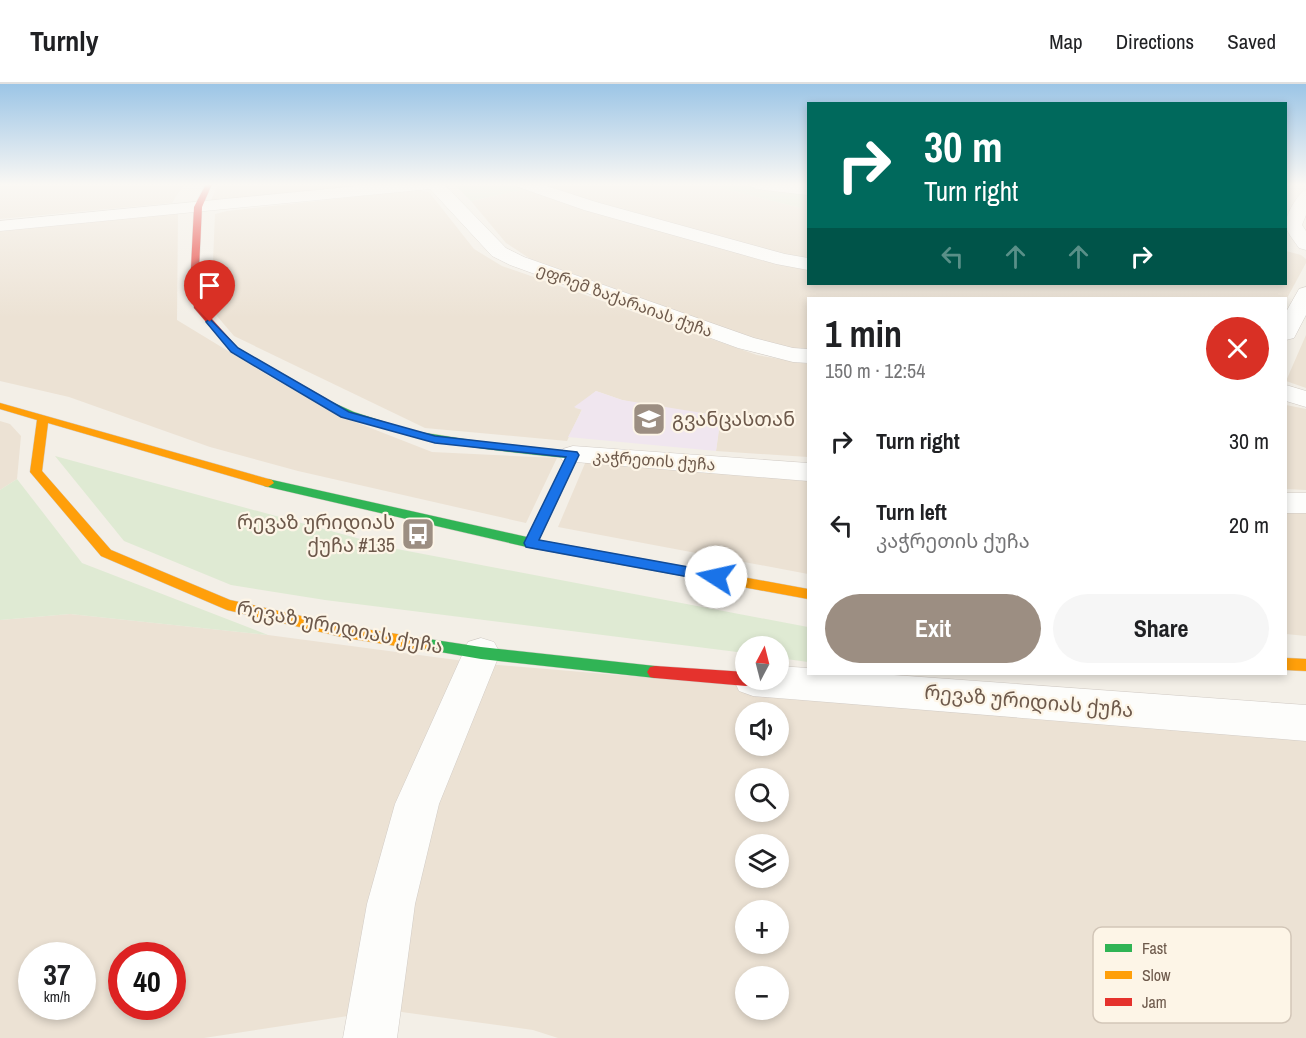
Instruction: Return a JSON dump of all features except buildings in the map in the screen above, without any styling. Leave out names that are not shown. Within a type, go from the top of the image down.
[{"type":"street","name":"კაჭრეთის ქუჩა","points":[[197,229],[195,268],[198,308],[235,350],[345,414],[435,439],[573,455],[807,472]]},
{"type":"street","name":"ეფრემ ზაქარაიას ქუჩა","points":[[477,229],[499,252],[517,261],[746,343],[793,355],[807,356]]},
{"type":"street","points":[[668,229],[783,260],[807,264]]},
{"type":"street","points":[[1287,331],[1306,293]]},
{"type":"street","points":[[1287,393],[1306,399]]},
{"type":"street","points":[[0,406],[236,475],[531,543],[807,594]]},
{"type":"street","name":"რევაზ ურიდიას ქუჩა","points":[[43,418],[36,472],[106,553],[227,605],[346,632],[481,653],[621,669],[735,678]]},
{"type":"street","points":[[531,543],[573,455]]},
{"type":"street","points":[[1287,503],[1306,503]]},
{"type":"street","points":[[370,1038],[391,904],[417,804],[481,653]]},
{"type":"street","points":[[1287,664],[1306,664]]},
{"type":"street","name":"რევაზ ურიდიას ქუჩა","points":[[789,683],[1306,723]]},
{"type":"shaded area","points":[[25,229],[178,229],[177,320],[340,416],[432,452],[557,458],[526,523],[298,471],[210,447],[69,397],[0,381],[0,231]]},
{"type":"shaded area","points":[[214,229],[458,229],[474,249],[502,266],[757,355],[807,364],[807,457],[716,451],[720,421],[622,400],[596,391],[575,408],[582,409],[567,441],[425,428],[234,336],[211,309]]},
{"type":"shaded area","points":[[494,229],[667,229],[807,268],[807,285],[1287,285],[1287,251],[1301,255],[1306,259],[1306,263],[1287,298],[807,297],[807,351],[748,339],[532,260],[506,243]]},
{"type":"shaded area","points":[[688,229],[807,229],[807,260],[794,259]]},
{"type":"shaded area","points":[[1306,335],[1306,388],[1287,381]]},
{"type":"shaded area","name":"გვანცასთან","points":[[596,391],[622,400],[721,416],[716,451],[568,437],[582,410],[574,407]]},
{"type":"shaded area","points":[[1287,405],[1306,409],[1306,490],[1287,489]]},
{"type":"shaded area","points":[[0,421],[10,424],[21,436],[17,479],[0,490]]},
{"type":"shaded area","points":[[586,461],[807,477],[807,574],[558,527]]},
{"type":"shaded area","points":[[1287,499],[1306,500],[1306,636],[1287,634]]},
{"type":"shaded area","points":[[70,614],[268,635],[487,664],[735,685],[735,690],[789,689],[1306,733],[1306,1038],[558,1038],[533,1030],[387,1010],[204,1038],[0,1038],[0,620]]},
{"type":"green space","points":[[55,456],[397,549],[807,627],[807,662],[789,659],[789,636],[735,636],[735,652],[325,600],[231,585],[124,541]]},
{"type":"green space","points":[[17,479],[82,563],[268,635],[70,614],[0,620],[0,490]]},
{"type":"traffic: fast","points":[[323,401],[351,415],[412,434],[477,445],[573,455],[531,543]]},
{"type":"traffic: fast","points":[[268,483],[531,543],[715,577]]},
{"type":"traffic: fast","points":[[422,644],[481,653],[655,672]]},
{"type":"traffic: slow","points":[[0,406],[268,483]]},
{"type":"traffic: slow","points":[[43,418],[36,472],[106,553],[227,605],[346,632],[422,644]]},
{"type":"traffic: slow","points":[[715,577],[807,594]]},
{"type":"traffic: slow","points":[[1287,664],[1306,665]]},
{"type":"traffic: jam","points":[[197,229],[195,268],[198,308],[235,350],[323,401]]},
{"type":"traffic: jam","points":[[655,672],[735,678]]},
{"type":"place","name":"გვანცასთან","points":[[649,419]]},
{"type":"place","name":"რევაზ ურიდიას ქუჩა #135","points":[[418,534]]},
{"type":"route","points":[[210,322],[235,350],[345,414],[435,439],[573,455],[531,543],[716,577]]}]
